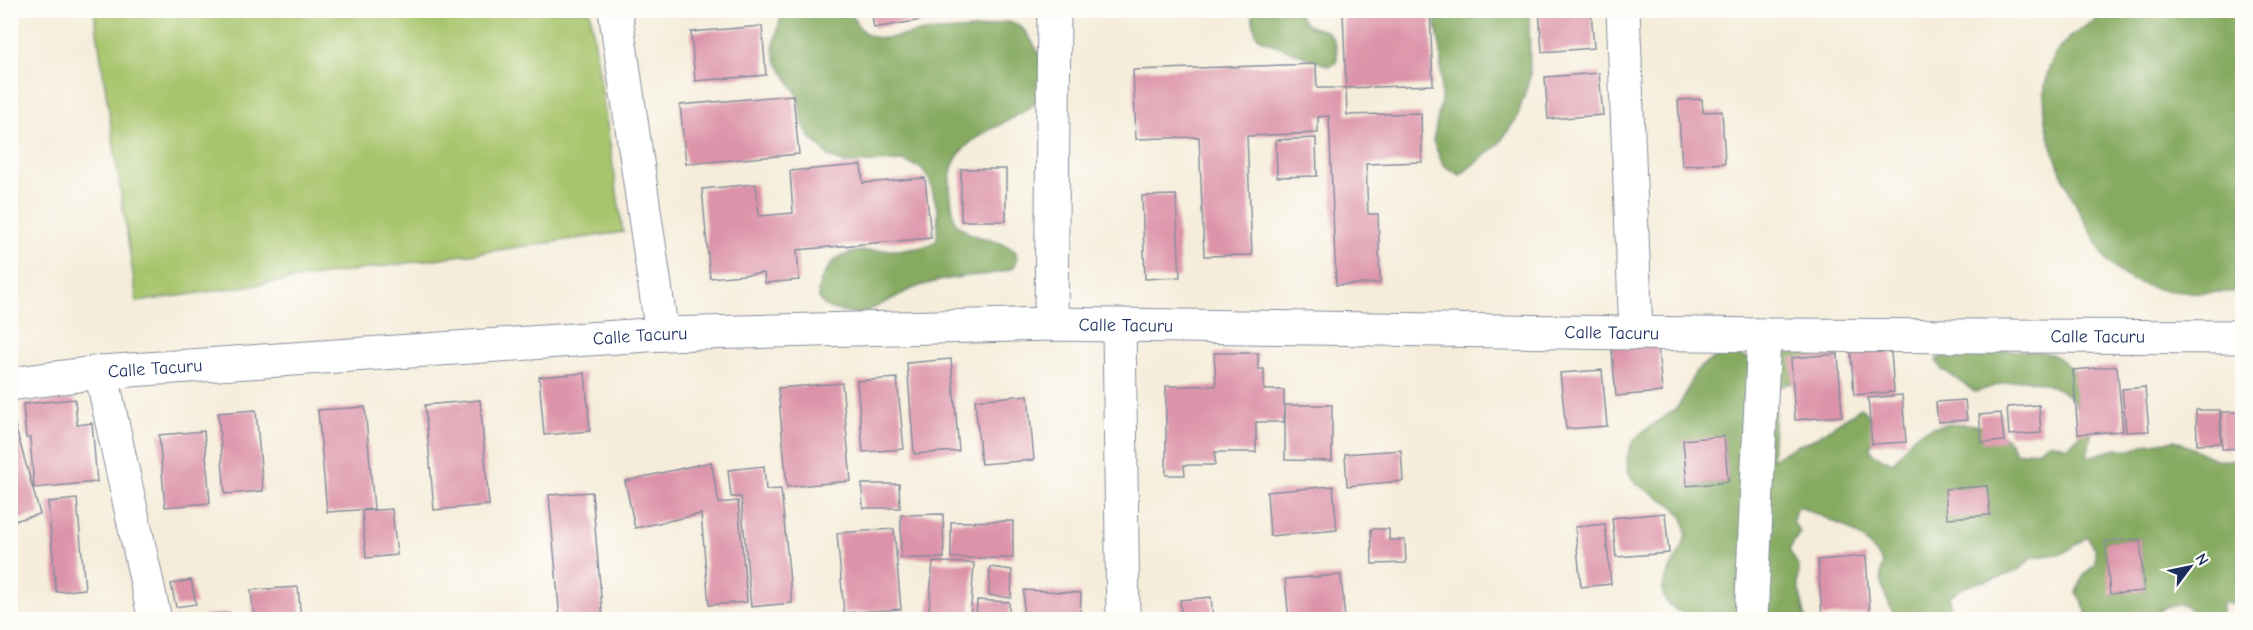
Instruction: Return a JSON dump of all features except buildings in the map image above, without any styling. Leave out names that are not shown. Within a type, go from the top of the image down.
[{"type":"street","points":[[615,10],[662,334]]},
{"type":"street","points":[[1052,324],[1054,10]]},
{"type":"street","points":[[1623,10],[1636,333]]},
{"type":"street","name":"Calle Tacuru","points":[[10,384],[101,372],[662,334],[1052,324],[1764,335],[2242,337]]},
{"type":"street","points":[[1119,326],[1123,620]]},
{"type":"street","points":[[1751,620],[1764,335]]},
{"type":"street","points":[[101,372],[155,620]]},
{"type":"green space","points":[[2112,10],[2242,11],[2242,291],[2176,292],[2144,285],[2129,278],[2111,266],[2105,258],[2071,195],[2052,147],[2046,123],[2044,99],[2047,76],[2055,55],[2066,41],[2080,29]]},
{"type":"green space","points":[[94,11],[590,11],[623,232],[137,302]]},
{"type":"green space","points":[[788,11],[851,11],[864,32],[881,38],[924,32],[976,29],[1005,22],[1020,26],[1033,43],[1044,69],[1044,88],[1035,102],[1020,114],[966,146],[954,163],[950,177],[955,222],[970,233],[1001,243],[1016,252],[1017,260],[1014,267],[995,273],[955,278],[920,286],[863,313],[833,309],[820,300],[819,286],[832,263],[841,256],[867,251],[912,249],[926,246],[937,240],[938,212],[930,181],[921,168],[903,161],[845,163],[830,157],[808,135],[803,124],[797,94],[777,62],[773,48],[781,17]]},
{"type":"green space","points":[[1251,11],[1296,11],[1309,26],[1330,35],[1336,47],[1336,63],[1329,66],[1260,39],[1256,34]]},
{"type":"green space","points":[[1433,11],[1529,11],[1530,77],[1517,118],[1498,145],[1460,175],[1443,165],[1433,141],[1441,101],[1441,51]]},
{"type":"green space","points":[[1787,342],[1815,349],[1811,366],[1804,376],[1776,388],[1772,459],[1812,440],[1861,408],[1872,418],[1874,433],[1870,448],[1873,454],[1893,463],[1915,435],[1944,425],[1974,425],[1988,428],[2010,442],[2015,453],[2038,450],[2051,442],[2068,447],[2080,435],[2079,417],[2070,397],[2057,388],[2024,380],[1975,392],[1942,370],[1936,360],[1955,349],[2037,351],[2054,355],[2072,369],[2096,422],[2087,457],[2117,449],[2132,450],[2145,444],[2175,440],[2215,459],[2230,461],[2242,458],[2242,604],[2222,603],[2222,619],[2199,619],[2195,612],[2181,604],[2166,607],[2146,619],[2090,619],[2077,593],[2083,576],[2095,564],[2095,548],[2087,537],[2064,553],[2031,558],[2025,565],[2010,574],[1967,586],[1950,595],[1950,619],[1896,619],[1882,584],[1883,563],[1875,551],[1847,528],[1800,507],[1795,511],[1793,522],[1800,532],[1789,550],[1799,567],[1798,586],[1806,619],[1709,620],[1682,613],[1666,600],[1663,587],[1685,540],[1685,524],[1673,506],[1634,481],[1628,472],[1629,450],[1638,436],[1679,405],[1695,373],[1701,367],[1729,352],[1746,358]],"holes":[[[1724,437],[1728,482],[1687,486]],[[2140,539],[2144,591],[2105,541]]]}]
